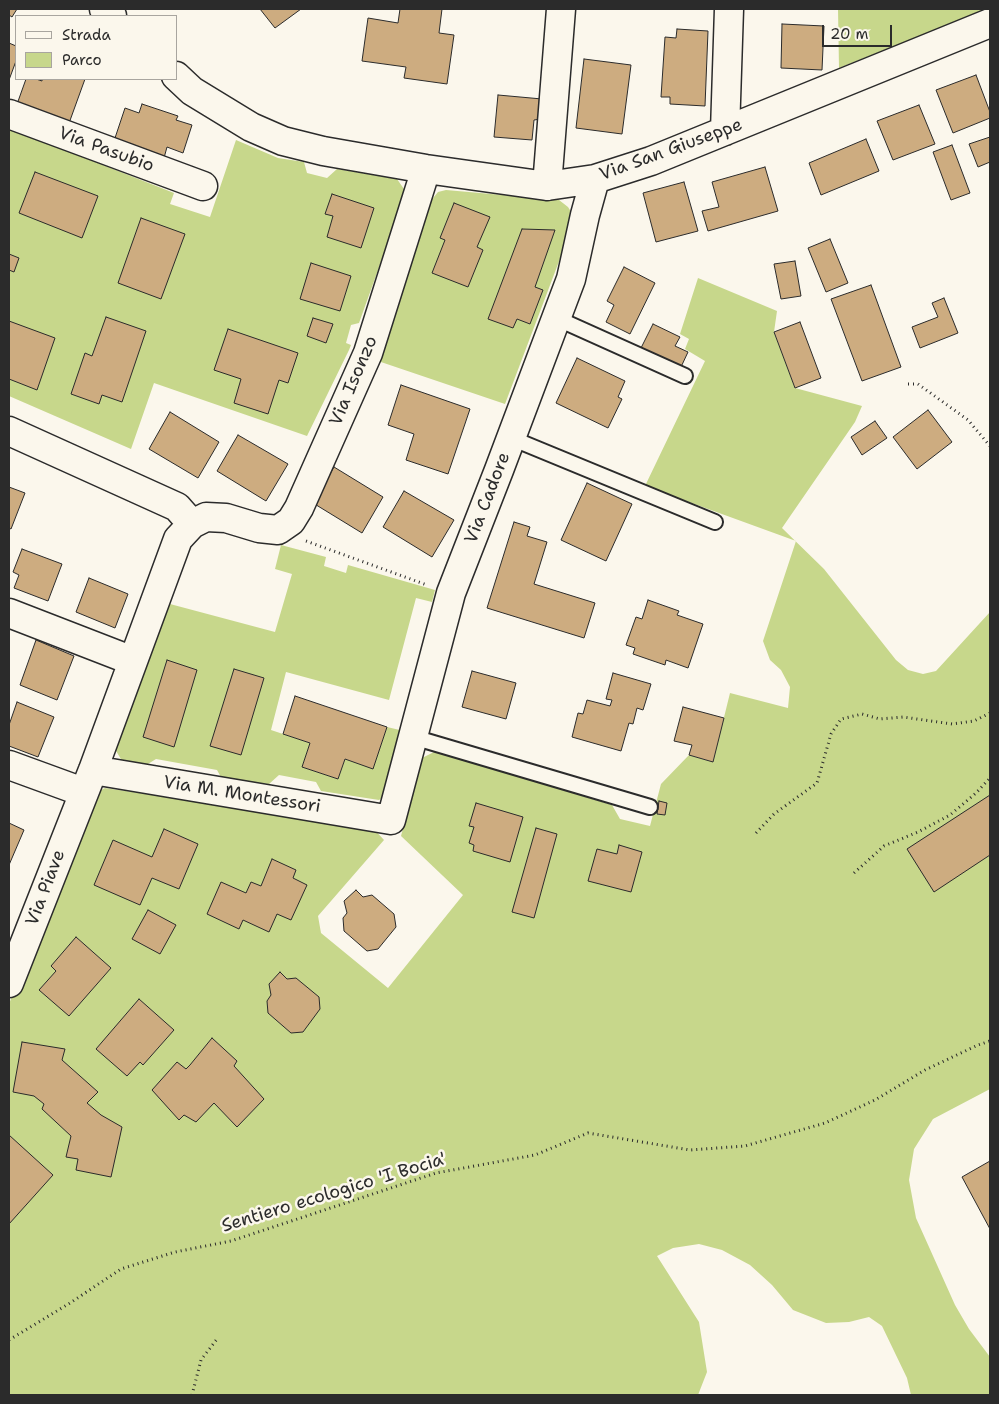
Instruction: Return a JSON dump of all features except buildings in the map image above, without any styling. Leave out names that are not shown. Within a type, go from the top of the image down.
[{"type":"street","points":[[547,186],[561,9]]},
{"type":"street","points":[[725,131],[728,9]]},
{"type":"street","name":"Via San Giuseppe","points":[[178,78],[192,91],[250,127],[283,141],[323,151],[426,169],[547,186],[595,179],[651,161],[990,24]]},
{"type":"street","name":"Via Pasubio","points":[[9,114],[203,186]]},
{"type":"street","name":"Via Isonzo","points":[[278,530],[291,521],[299,508],[368,353],[426,169]]},
{"type":"street","name":"Via Cadore","points":[[392,820],[451,593],[571,279],[595,179]]},
{"type":"street","points":[[9,431],[177,508],[192,524],[206,517],[226,518],[259,528],[278,530]]},
{"type":"street","name":"Via Piave","points":[[9,983],[88,781],[178,539],[192,524]]},
{"type":"street","points":[[9,613],[133,661]]},
{"type":"street","points":[[9,764],[88,781]]},
{"type":"street","name":"Via M. Montessori","points":[[88,781],[392,820]]},
{"type":"lane","points":[[556,318],[685,376]]},
{"type":"lane","points":[[511,438],[715,522]]},
{"type":"lane","points":[[413,737],[650,807]]},
{"type":"path","points":[[908,384],[918,384],[968,420],[990,446]]},
{"type":"path","points":[[278,530],[451,593]]},
{"type":"path","points":[[756,833],[774,814],[817,783],[831,734],[841,719],[862,714],[880,719],[903,716],[952,724],[974,721],[990,713]]},
{"type":"path","points":[[854,873],[884,846],[918,832],[950,815],[976,793],[990,778]]},
{"type":"path","name":"Sentiero ecologico 'I Bocia'","points":[[9,1340],[121,1269],[174,1252],[230,1241],[436,1173],[535,1155],[588,1133],[690,1150],[745,1146],[825,1123],[875,1100],[925,1070],[978,1044],[990,1041]]},
{"type":"path","points":[[192,1395],[201,1360],[217,1338]]},
{"type":"green space","points":[[838,9],[987,9],[839,68]]},
{"type":"green space","points":[[9,128],[174,193],[170,204],[210,217],[236,140],[278,158],[304,162],[307,173],[327,178],[337,169],[397,179],[406,192],[359,323],[351,325],[346,343],[351,345],[349,350],[307,436],[154,383],[131,449],[9,396]]},
{"type":"green space","points":[[446,190],[559,200],[568,207],[573,215],[572,227],[505,404],[375,360],[429,203],[438,192]]},
{"type":"green space","points":[[698,278],[777,311],[774,332],[795,388],[862,406],[855,422],[782,528],[795,541],[645,486],[705,361],[685,349],[689,339],[680,334]]},
{"type":"green space","points":[[796,542],[824,569],[896,660],[908,670],[923,674],[936,671],[990,612],[990,1089],[933,1119],[914,1149],[909,1180],[916,1218],[955,1305],[969,1329],[990,1357],[990,1395],[911,1395],[907,1378],[882,1326],[869,1317],[849,1322],[826,1323],[793,1310],[772,1285],[750,1265],[722,1250],[699,1244],[673,1248],[657,1256],[699,1322],[707,1372],[698,1395],[9,1395],[9,1004],[89,796],[105,788],[372,827],[384,840],[318,916],[321,933],[388,988],[463,895],[401,836],[422,758],[436,751],[612,805],[620,819],[650,826],[661,784],[689,755],[713,762],[730,693],[788,708],[790,687],[781,670],[770,660],[763,641]]},
{"type":"green space","points":[[281,545],[326,557],[324,566],[346,573],[348,565],[435,590],[432,602],[416,598],[389,700],[286,672],[271,730],[310,743],[302,767],[338,779],[345,759],[373,768],[387,727],[404,731],[387,794],[379,800],[321,791],[316,782],[279,775],[269,784],[222,779],[217,770],[156,759],[143,767],[124,764],[113,746],[170,604],[275,632],[292,574],[275,569]]}]
